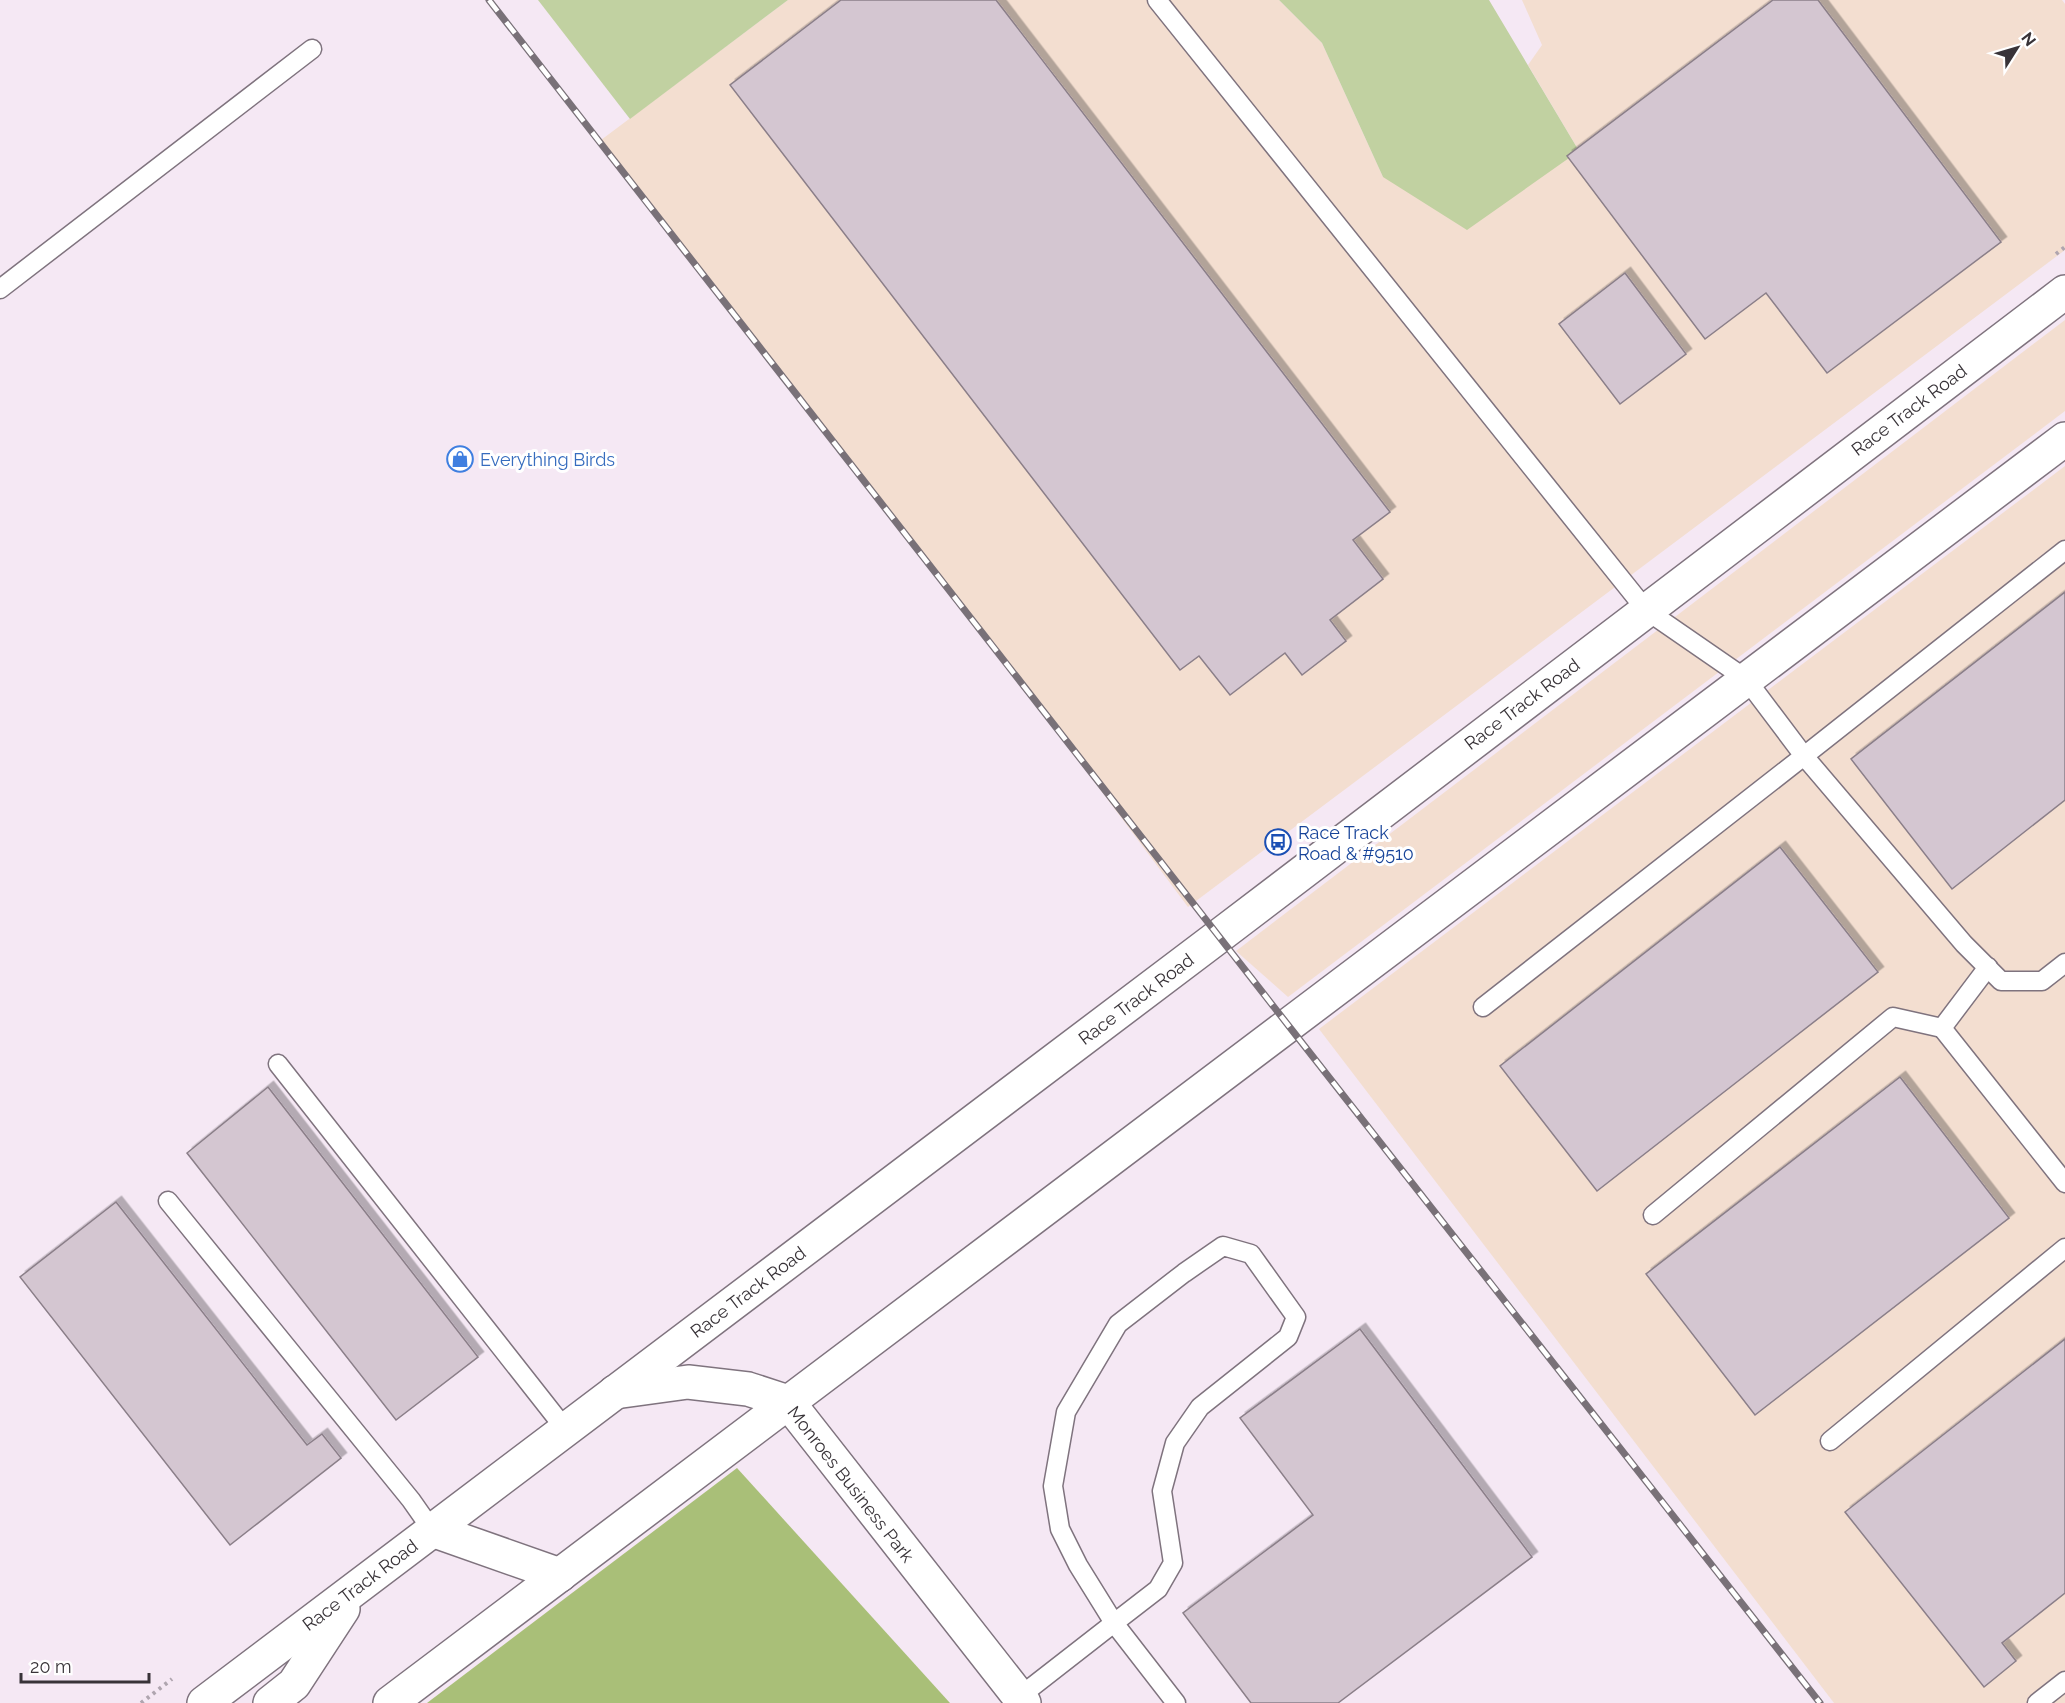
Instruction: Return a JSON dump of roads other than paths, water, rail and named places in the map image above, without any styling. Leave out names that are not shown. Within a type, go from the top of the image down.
[{"type":"main road","name":"Race Track Road","points":[[204,1703],[1210,943],[2065,292]]},
{"type":"main road","points":[[390,1703],[2065,439]]},
{"type":"main road","name":"Monroes Business Park","points":[[615,1392],[688,1382],[748,1389],[788,1402],[1022,1700]]},
{"type":"main road","points":[[432,1530],[560,1575]]},
{"type":"main road","points":[[270,1703],[294,1684],[355,1589]]},
{"type":"lane","points":[[1157,0],[1646,610],[1746,679],[1804,756],[1964,944],[2001,981],[2042,981],[2064,966]]},
{"type":"lane","points":[[0,289],[312,49]]},
{"type":"lane","points":[[1483,1007],[2065,550]]},
{"type":"lane","points":[[1942,1028],[1988,968]]},
{"type":"lane","points":[[1653,1215],[1893,1017],[1942,1028],[2065,1183]]},
{"type":"lane","points":[[278,1064],[566,1430]]},
{"type":"lane","points":[[168,1201],[411,1500],[432,1530]]},
{"type":"lane","points":[[1022,1700],[1114,1623],[1158,1589],[1173,1563],[1169,1522],[1162,1491],[1175,1443],[1200,1407],[1288,1336],[1296,1317],[1251,1254],[1223,1246],[1184,1273],[1119,1324],[1066,1412],[1053,1486],[1060,1529],[1078,1565],[1114,1623],[1176,1703]]},
{"type":"lane","points":[[1830,1441],[2065,1248]]},
{"type":"lane","points":[[2037,1703],[2065,1681]]},
{"type":"railway","points":[[489,0],[1820,1703]]},
{"type":"place","name":"Everything Birds","points":[[460,459]]},
{"type":"place","name":"Race Track Road & #9510","points":[[1278,842]]}]
